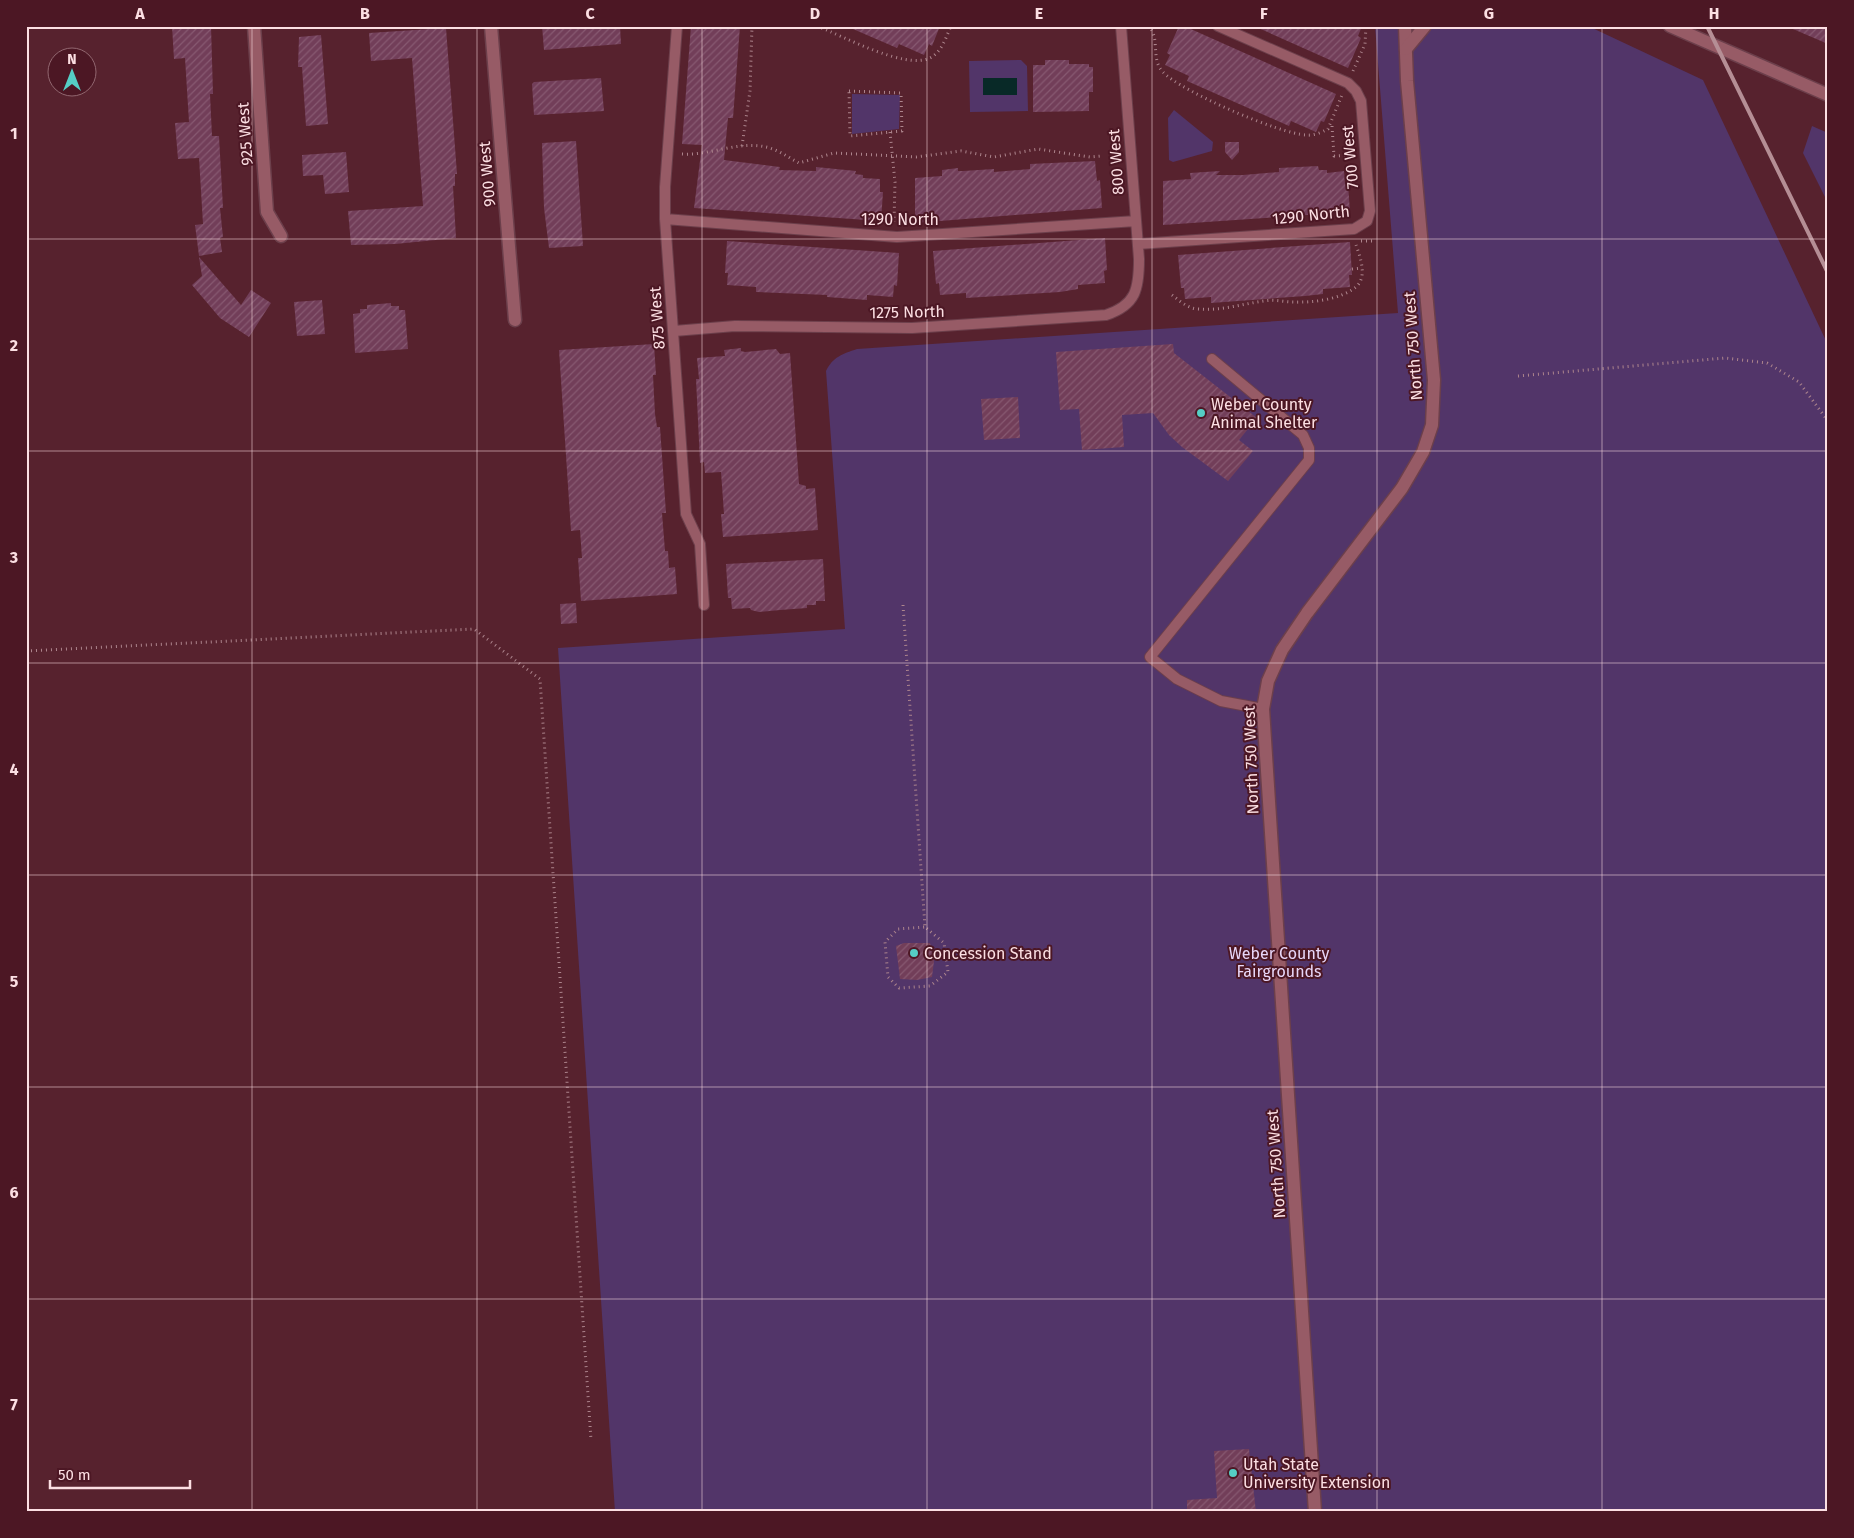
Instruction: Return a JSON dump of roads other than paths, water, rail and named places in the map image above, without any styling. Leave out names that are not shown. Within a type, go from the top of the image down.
[{"type":"street","name":"925 West","points":[[254,26],[267,212],[281,236]]},
{"type":"street","name":"900 West","points":[[491,26],[515,320]]},
{"type":"street","name":"North 750 West","points":[[1315,1512],[1263,710],[1268,681],[1282,650],[1306,613],[1402,488],[1423,452],[1432,425],[1434,380],[1405,26]]},
{"type":"street","points":[[1406,49],[1425,26]]},
{"type":"street","points":[[1670,26],[1828,95]]},
{"type":"lane","name":"875 West","points":[[676,26],[665,187],[665,219],[686,514],[700,544],[704,606]]},
{"type":"lane","name":"800 West","points":[[1121,26],[1138,244],[1139,277],[1134,296]]},
{"type":"lane","name":"700 West","points":[[1218,26],[1348,83],[1356,91],[1361,101],[1370,202],[1367,221]]},
{"type":"lane","name":"1290 North","points":[[665,219],[897,237],[1136,221]]},
{"type":"lane","name":"1290 North","points":[[1138,244],[1354,229],[1367,221]]},
{"type":"lane","name":"1275 North","points":[[674,331],[735,326],[912,328],[1096,316],[1122,310],[1134,296]]},
{"type":"lane","points":[[1212,359],[1303,434],[1309,448],[1309,460],[1150,657],[1177,679],[1221,700],[1263,710]]},
{"type":"water","points":[[983,78],[1017,78],[1017,95],[983,95]]},
{"type":"railway","points":[[1707,26],[1828,273]]},
{"type":"place","name":"Weber County Animal Shelter","points":[[1201,413]]},
{"type":"place","name":"Concession Stand","points":[[914,953]]},
{"type":"place","name":"Utah State University Extension","points":[[1233,1473]]},
{"type":"park label","name":"Weber County Fairgrounds","points":[[1279,962]]}]
